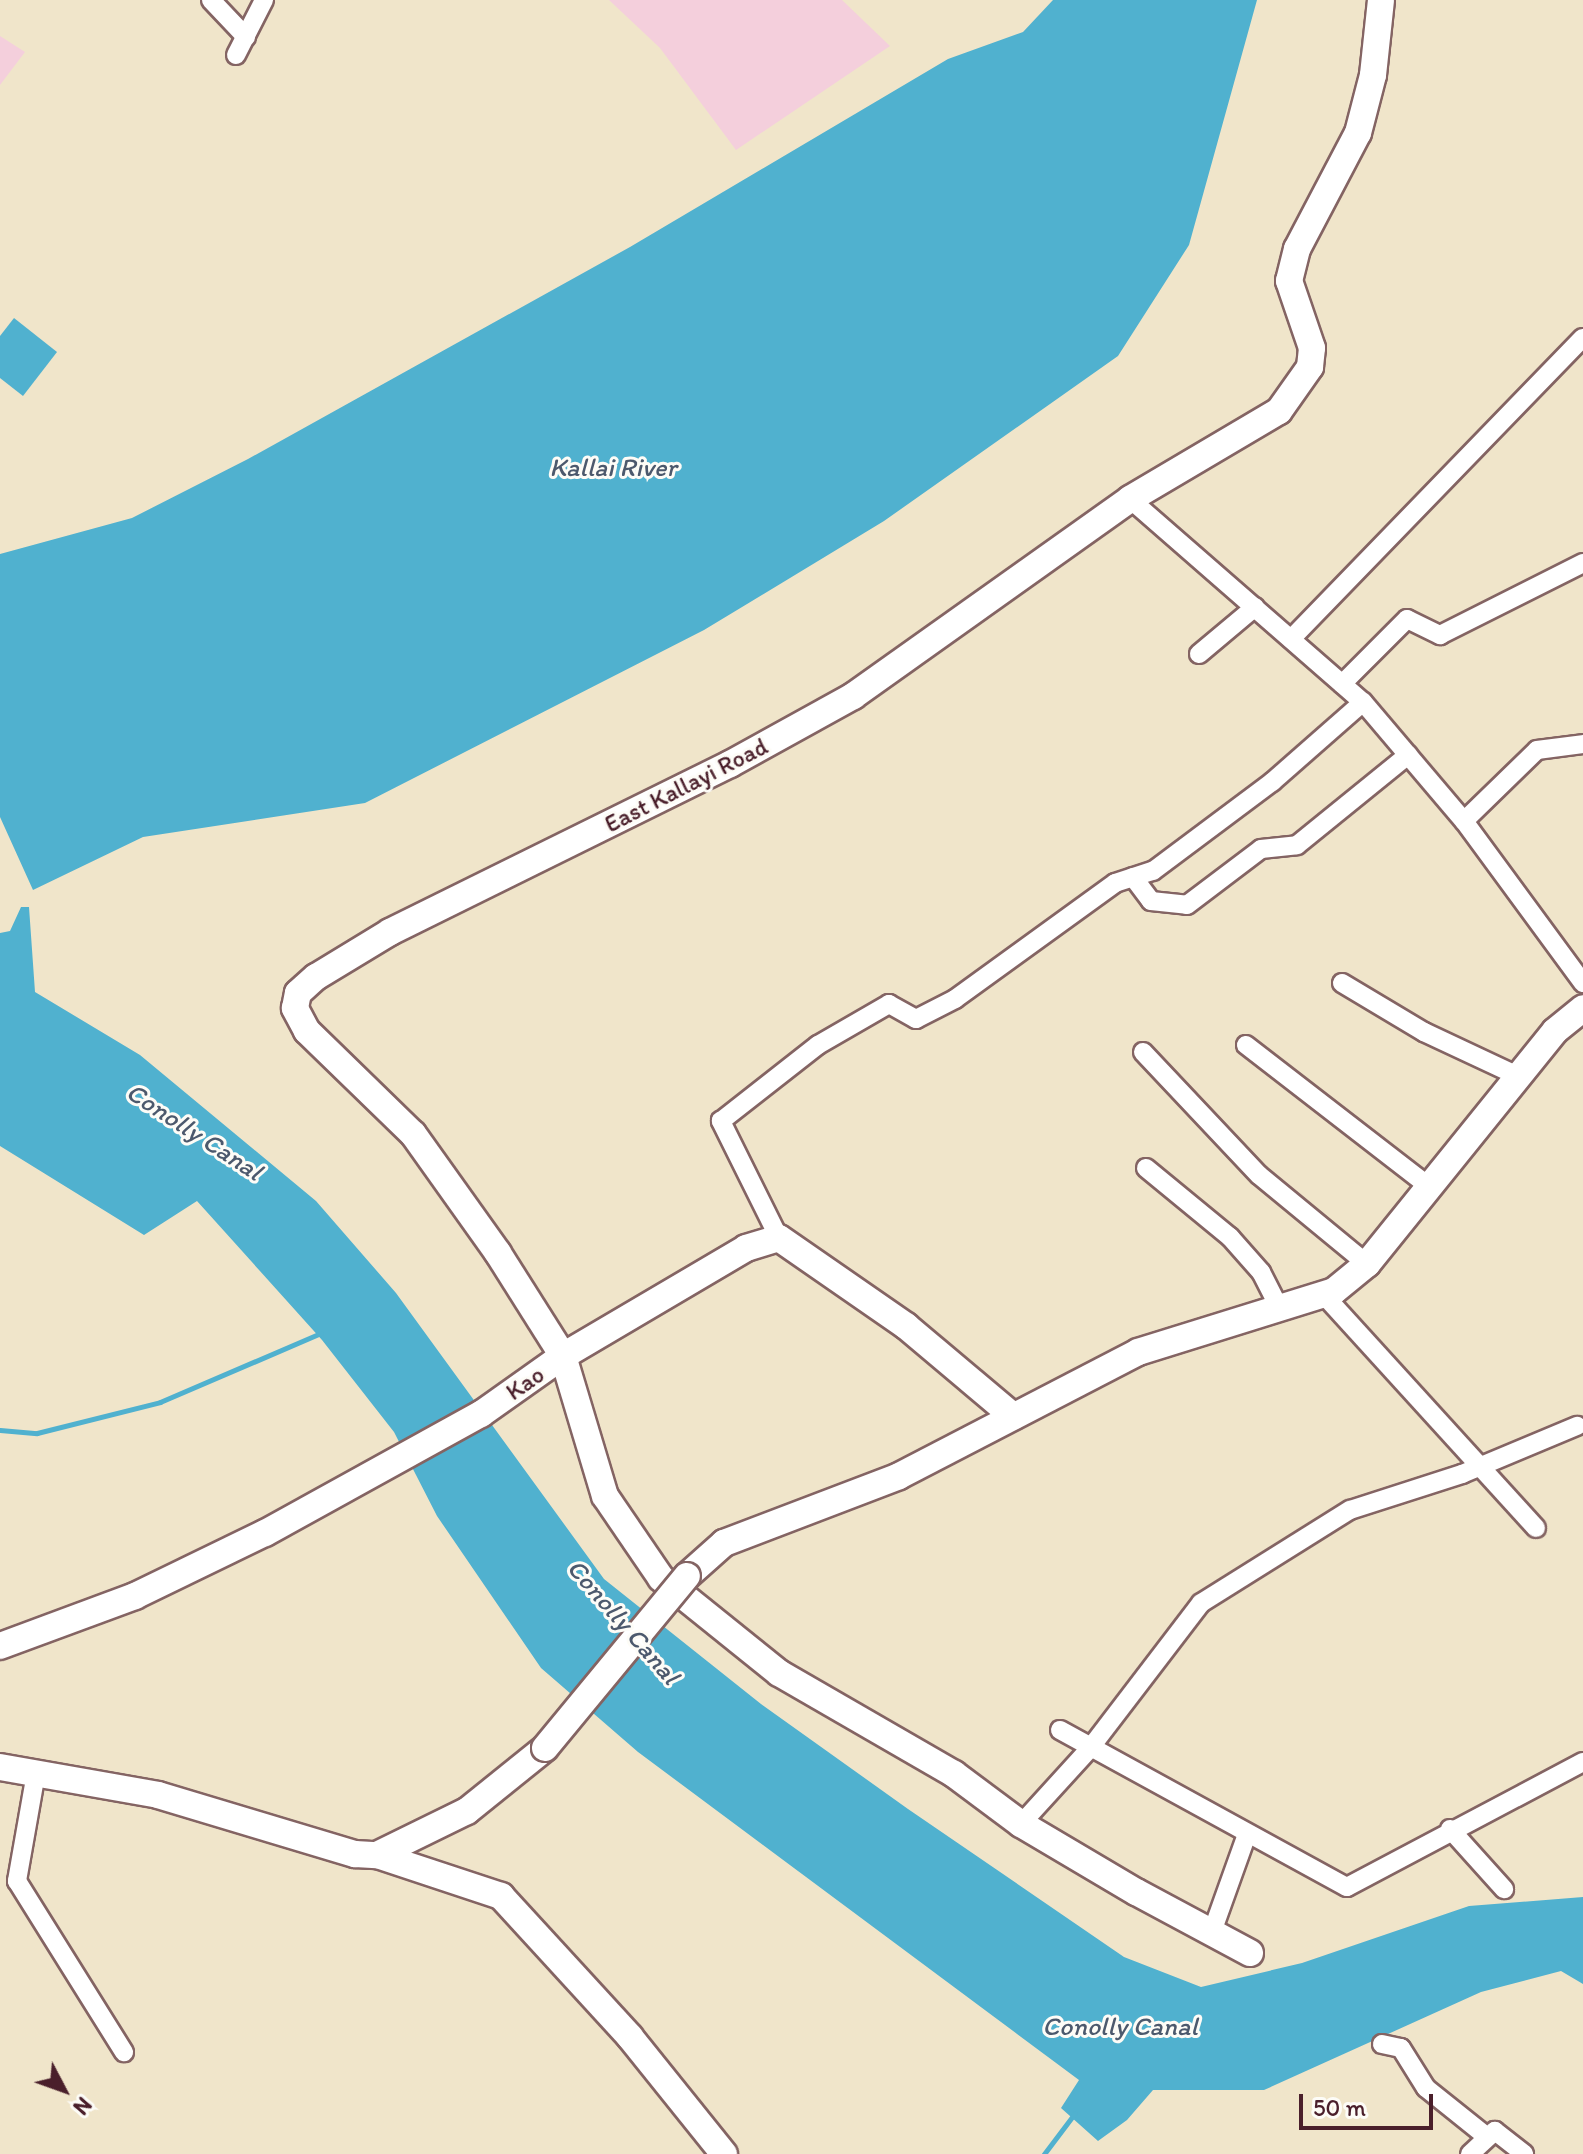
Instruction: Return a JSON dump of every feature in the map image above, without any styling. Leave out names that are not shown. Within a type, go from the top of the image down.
[{"type":"street","points":[[211,0],[246,37]]},
{"type":"street","points":[[236,55],[264,0]]},
{"type":"street","name":"East Kallayi Road","points":[[1250,1953],[1021,1824],[954,1774],[779,1673],[674,1577],[605,1496],[563,1356],[413,1134],[299,1019],[298,993],[390,932],[730,764],[853,696],[1130,499],[1279,411],[1310,367],[1312,348],[1289,281],[1297,249],[1358,133],[1373,75],[1381,0]]},
{"type":"street","points":[[1291,639],[1583,338]]},
{"type":"street","points":[[1130,499],[1363,702],[1464,821],[1583,983]]},
{"type":"street","points":[[1342,684],[1407,619],[1440,635],[1583,563]]},
{"type":"street","points":[[1199,654],[1255,607]]},
{"type":"street","points":[[1013,1416],[906,1326],[779,1238],[721,1121],[818,1045],[889,1004],[916,1019],[955,999],[1115,883],[1153,871],[1212,830],[1363,702]]},
{"type":"street","points":[[1464,821],[1514,778],[1537,750],[1583,744]]},
{"type":"street","points":[[1133,877],[1151,901],[1187,905],[1261,849],[1297,845],[1408,755]]},
{"type":"street","points":[[1342,983],[1424,1032],[1518,1076]]},
{"type":"street","points":[[377,1855],[467,1811],[545,1748],[674,1577],[724,1543],[899,1476],[1138,1352],[1324,1295],[1367,1264],[1555,1031],[1583,1008]]},
{"type":"street","points":[[1246,1045],[1431,1188]]},
{"type":"street","points":[[1143,1052],[1259,1175],[1367,1264]]},
{"type":"street","points":[[1146,1168],[1230,1237],[1261,1272],[1279,1307]]},
{"type":"street","name":"Kao","points":[[0,1646],[135,1596],[265,1533],[481,1414],[563,1356],[746,1248],[779,1238]]},
{"type":"street","points":[[1324,1295],[1476,1467],[1536,1528]]},
{"type":"street","points":[[1021,1824],[1091,1747],[1201,1603],[1350,1510],[1476,1467],[1577,1426]]},
{"type":"street","points":[[1060,1730],[1347,1887],[1450,1829],[1583,1762]]},
{"type":"street","points":[[0,1767],[158,1795],[355,1854],[377,1855],[501,1896],[630,2037],[724,2154]]},
{"type":"street","points":[[36,1773],[17,1881],[124,2052]]},
{"type":"street","points":[[1450,1829],[1504,1889]]},
{"type":"street","points":[[1212,1932],[1247,1834]]},
{"type":"street","points":[[1382,2044],[1401,2048],[1426,2088],[1486,2136]]},
{"type":"street","points":[[1470,2154],[1486,2136],[1500,2133],[1524,2154]]},
{"type":"shaded area","points":[[609,0],[842,0],[890,46],[736,150],[660,48]]},
{"type":"shaded area","points":[[0,36],[25,52],[0,85]]},
{"type":"water","name":"Kallai River","points":[[1053,0],[1257,0],[1189,245],[1118,356],[884,521],[704,630],[365,803],[143,837],[33,890],[0,817],[0,554],[132,518],[248,459],[630,247],[948,59],[1023,32]]},
{"type":"water","points":[[14,318],[57,352],[23,396],[0,378],[0,336]]},
{"type":"water","name":"Conolly Canal","points":[[21,907],[29,907],[35,992],[140,1055],[316,1201],[396,1293],[604,1579],[761,1704],[908,1809],[1124,1957],[1201,1987],[1302,1963],[1469,1906],[1583,1897],[1583,1984],[1561,1971],[1481,1992],[1264,2090],[1153,2090],[1127,2120],[1098,2141],[1061,2108],[1079,2080],[638,1752],[541,1668],[437,1516],[394,1432],[322,1340],[197,1201],[144,1235],[0,1146],[0,933],[10,931]]},
{"type":"waterway","points":[[0,1430],[37,1433],[160,1402],[321,1333]]},
{"type":"waterway","points":[[1044,2154],[1075,2113]]}]
